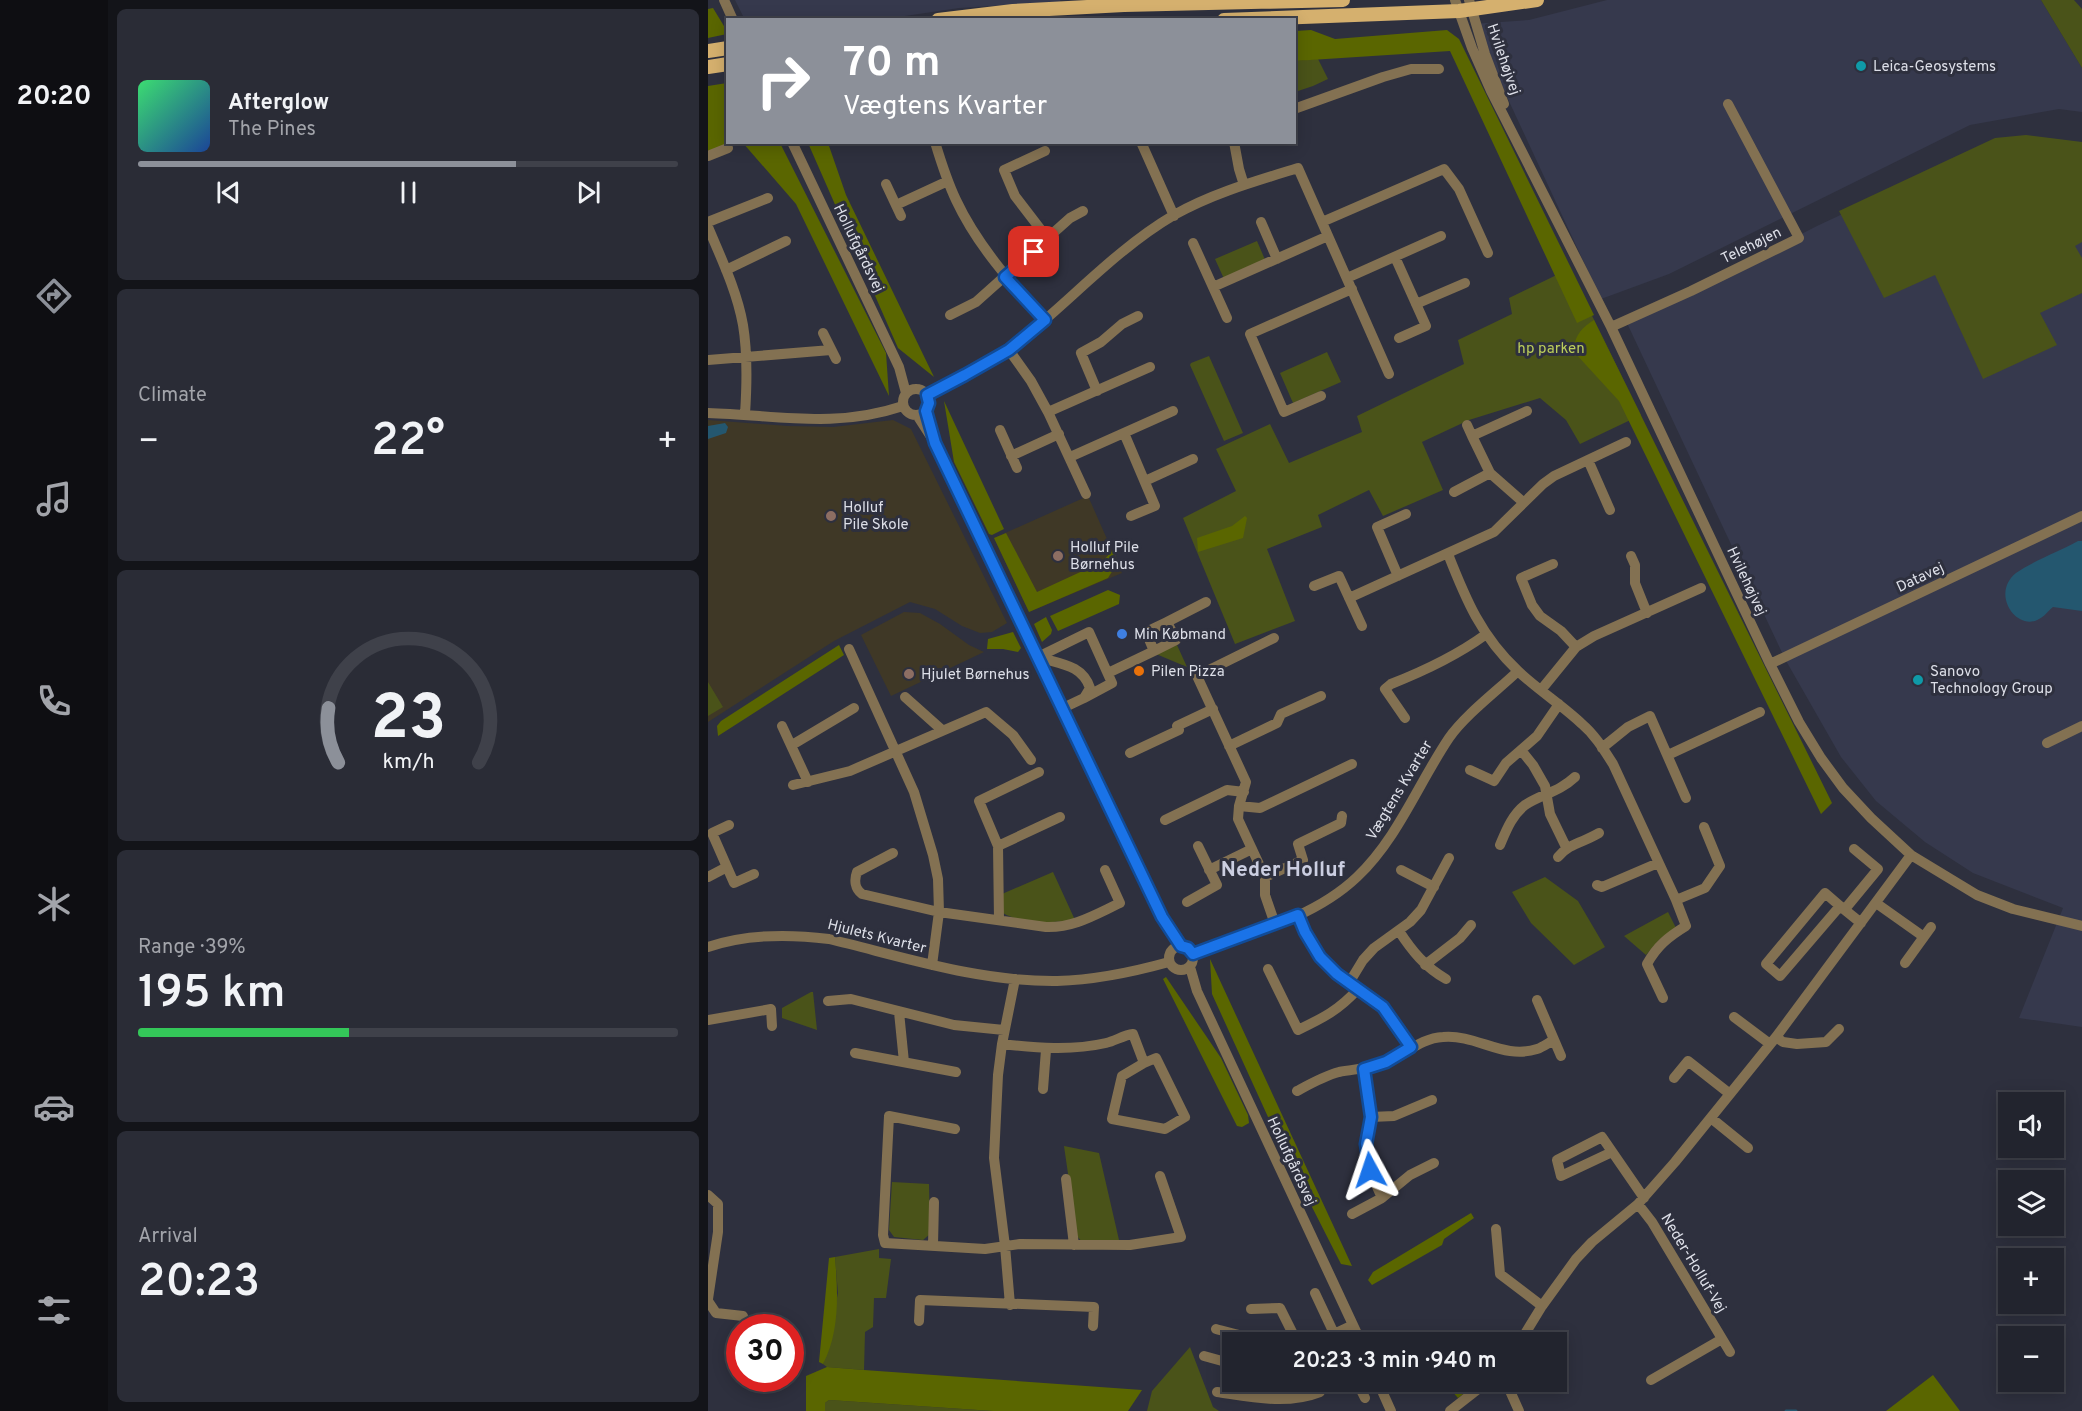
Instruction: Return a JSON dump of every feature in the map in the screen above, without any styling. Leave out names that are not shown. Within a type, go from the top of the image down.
[{"type":"main road","points":[[955,18],[1013,11],[1124,5],[1343,0]]},
{"type":"main road","points":[[1294,18],[1365,16],[1464,3],[1537,0]]},
{"type":"main road","points":[[708,51],[726,48]]},
{"type":"main road","points":[[708,67],[726,64]]},
{"type":"street","points":[[724,0],[732,18]]},
{"type":"street","name":"Hvilehøjvej","points":[[1464,3],[1472,48],[1491,91],[1611,327],[1799,722],[1843,788],[1911,855],[1977,895],[2013,909],[2082,926]]},
{"type":"street","points":[[1296,107],[1411,69],[1439,69]]},
{"type":"street","name":"Telehøjen","points":[[1611,327],[1799,238],[1728,104]]},
{"type":"street","name":"Hollufgårdsvej","points":[[793,144],[910,391]]},
{"type":"street","points":[[936,144],[948,181],[972,229],[1005,277],[1045,320]]},
{"type":"street","points":[[1142,144],[1174,216]]},
{"type":"street","points":[[1234,144],[1244,185]]},
{"type":"street","points":[[709,154],[728,148]]},
{"type":"street","points":[[1045,151],[1004,170],[1015,196],[1048,239]]},
{"type":"street","points":[[927,395],[1009,350],[1102,267],[1174,216],[1244,185],[1298,168],[1389,374]]},
{"type":"street","points":[[1322,222],[1444,169],[1459,189],[1488,253]]},
{"type":"street","points":[[896,205],[948,181]]},
{"type":"street","points":[[886,184],[901,216]]},
{"type":"street","points":[[708,222],[768,198]]},
{"type":"street","points":[[950,315],[976,302],[1070,218],[1083,211]]},
{"type":"street","points":[[1261,222],[1277,259]]},
{"type":"street","points":[[708,227],[713,250],[726,270],[743,324],[747,357],[746,414]]},
{"type":"street","points":[[1213,287],[1328,236]]},
{"type":"street","points":[[1347,278],[1441,236]]},
{"type":"street","points":[[726,270],[786,241]]},
{"type":"street","points":[[1193,243],[1227,318]]},
{"type":"street","points":[[1395,257],[1426,326],[1399,338]]},
{"type":"street","points":[[1416,304],[1465,283]]},
{"type":"street","points":[[1321,396],[1284,412],[1250,334],[1352,289]]},
{"type":"street","points":[[1097,391],[1081,353],[1101,342],[1122,324],[1138,316]]},
{"type":"street","points":[[708,360],[834,354],[823,333]]},
{"type":"street","points":[[1009,350],[1031,381],[1048,412],[1086,494]]},
{"type":"street","points":[[1048,412],[1150,367]]},
{"type":"street","points":[[922,390],[927,395],[929,403],[922,413],[909,413],[903,406],[903,399],[910,391],[922,390]]},
{"type":"street","points":[[708,413],[824,420],[863,416],[903,406]]},
{"type":"street","points":[[1070,457],[1173,411]]},
{"type":"street","points":[[1472,436],[1527,411]]},
{"type":"street","points":[[922,413],[1162,917],[1174,953],[1174,968],[1186,969],[1193,961],[1193,954],[1188,948],[1174,953]]},
{"type":"street","points":[[1467,425],[1490,473],[1523,502]]},
{"type":"street","points":[[1000,430],[1017,468]]},
{"type":"street","points":[[1124,433],[1155,506],[1131,516]]},
{"type":"street","points":[[1011,456],[1059,434]]},
{"type":"street","points":[[1349,598],[1494,532],[1523,502],[1554,476],[1626,441]]},
{"type":"street","points":[[1145,481],[1193,459]]},
{"type":"street","points":[[1588,460],[1610,510]]},
{"type":"street","points":[[1454,492],[1490,473]]},
{"type":"street","points":[[1398,576],[1375,523],[1406,514]]},
{"type":"street","name":"Datavej","points":[[1770,664],[2082,516]]},
{"type":"street","points":[[1448,554],[1469,605],[1485,635],[1518,671],[1584,725],[1613,764],[1686,926],[1667,937],[1655,949],[1647,964],[1663,998]]},
{"type":"street","points":[[1631,556],[1635,566],[1635,583],[1647,613]]},
{"type":"street","points":[[1553,564],[1521,578],[1532,605],[1540,616],[1561,631],[1576,647]]},
{"type":"street","points":[[1314,586],[1339,576],[1362,626]]},
{"type":"street","points":[[1541,690],[1576,647],[1594,636],[1701,588]]},
{"type":"street","points":[[1154,651],[1146,632],[1206,602]]},
{"type":"street","points":[[1108,673],[1176,640],[1167,622]]},
{"type":"street","points":[[1038,657],[1089,632],[1112,683],[1063,708]]},
{"type":"street","points":[[1405,718],[1385,689],[1391,684],[1456,654],[1485,635]]},
{"type":"street","points":[[1274,638],[1197,676],[1246,782],[1238,819],[1265,877],[1265,896],[1275,924]]},
{"type":"street","name":"Hjulets Kvarter","points":[[849,649],[914,792],[925,824],[938,879],[939,912],[932,965]]},
{"type":"street","points":[[1038,657],[1077,670],[1086,676],[1090,688],[1084,698]]},
{"type":"street","name":"Vægtens Kvarter","points":[[1193,954],[1298,915],[1327,899],[1356,878],[1391,836],[1451,735],[1518,671]]},
{"type":"street","points":[[1229,746],[1277,723],[1281,714],[1321,696]]},
{"type":"street","points":[[904,697],[942,730]]},
{"type":"street","points":[[1470,770],[1494,781],[1506,763],[1537,736],[1559,704]]},
{"type":"street","points":[[792,745],[854,708]]},
{"type":"street","points":[[1130,753],[1179,730],[1177,726],[1212,709]]},
{"type":"street","points":[[793,785],[850,771],[986,712],[1013,735],[1031,760]]},
{"type":"street","points":[[1668,755],[1760,712]]},
{"type":"street","points":[[1602,748],[1628,727],[1650,716],[1686,798]]},
{"type":"street","points":[[782,726],[808,782]]},
{"type":"street","points":[[2047,743],[2082,726]]},
{"type":"street","points":[[1521,750],[1545,786],[1550,814],[1566,847]]},
{"type":"street","points":[[1239,806],[1260,808],[1352,764]]},
{"type":"street","points":[[999,920],[998,846],[980,801],[1039,772]]},
{"type":"street","points":[[1500,845],[1517,813],[1526,805],[1565,787],[1575,777]]},
{"type":"street","points":[[1165,820],[1227,790],[1244,792]]},
{"type":"street","points":[[1265,877],[1303,860],[1298,844],[1341,823],[1342,816]]},
{"type":"street","points":[[998,846],[1060,817]]},
{"type":"street","points":[[729,825],[712,833],[734,883],[753,874]]},
{"type":"street","points":[[1676,900],[1705,888],[1720,866],[1704,827]]},
{"type":"street","points":[[1558,857],[1566,847],[1599,833]]},
{"type":"street","points":[[1187,902],[1217,885],[1198,846]]},
{"type":"street","points":[[1209,870],[1252,849]]},
{"type":"street","points":[[1854,849],[1878,869],[1842,908],[1780,976],[1766,964],[1825,893],[1842,908],[1861,923]]},
{"type":"street","points":[[893,853],[857,872],[858,891],[862,894],[939,912],[1060,927],[1073,925],[1120,903],[1105,870]]},
{"type":"street","points":[[1526,1332],[1576,1259],[1592,1242],[1641,1201],[1711,1118],[1773,1041],[1911,855]]},
{"type":"street","points":[[1269,969],[1298,1030],[1331,1014],[1344,1004],[1363,960],[1374,948],[1410,922],[1421,909],[1449,858]]},
{"type":"street","points":[[1597,885],[1602,888],[1658,863]]},
{"type":"street","points":[[708,877],[727,867]]},
{"type":"street","points":[[1401,870],[1434,887]]},
{"type":"street","points":[[1876,903],[1924,937]]},
{"type":"street","points":[[1298,915],[1320,957],[1353,986],[1383,1007],[1411,1047]]},
{"type":"street","points":[[1425,965],[1460,938],[1471,925]]},
{"type":"street","points":[[1905,963],[1931,927]]},
{"type":"street","points":[[1399,931],[1414,954],[1425,965],[1446,979]]},
{"type":"street","name":"Hjulets Kvarter","points":[[708,947],[753,937],[810,936],[973,974],[1058,981],[1140,970],[1174,953]]},
{"type":"street","name":"Hollufgårdsvej","points":[[1186,969],[1357,1332]]},
{"type":"street","points":[[1010,1305],[994,1158],[998,1075],[1004,1030],[1015,979]]},
{"type":"street","points":[[828,1001],[851,999],[954,1025],[1004,1030]]},
{"type":"street","points":[[1537,1000],[1561,1056]]},
{"type":"street","points":[[708,1020],[771,1009],[772,1026]]},
{"type":"street","points":[[899,1012],[904,1062]]},
{"type":"street","points":[[1734,1017],[1773,1041],[1797,1044],[1826,1041],[1839,1029]]},
{"type":"street","points":[[1002,1044],[1046,1050],[1079,1048],[1108,1043],[1133,1034],[1144,1063]]},
{"type":"street","points":[[1297,1091],[1339,1072],[1364,1069],[1386,1062],[1411,1047],[1441,1037],[1469,1038],[1498,1049],[1515,1051],[1537,1049],[1554,1040]]},
{"type":"street","points":[[1043,1089],[1046,1050]]},
{"type":"street","points":[[855,1053],[956,1072]]},
{"type":"street","points":[[1156,1058],[1185,1117],[1165,1129],[1112,1119],[1122,1076],[1144,1063],[1156,1058]]},
{"type":"street","points":[[1674,1078],[1688,1061],[1730,1094]]},
{"type":"street","points":[[1364,1069],[1371,1117],[1366,1156],[1382,1198]]},
{"type":"street","points":[[1371,1117],[1400,1114],[1431,1100]]},
{"type":"street","points":[[955,1129],[889,1116],[883,1235],[885,1243],[985,1249],[1020,1244],[1130,1245],[1181,1237],[1160,1176]]},
{"type":"street","points":[[1711,1118],[1748,1148]]},
{"type":"street","points":[[1602,1137],[1612,1152],[1561,1176],[1557,1160],[1602,1137]]},
{"type":"street","name":"Neder-Holluf-Vej","points":[[1612,1152],[1730,1352]]},
{"type":"street","points":[[1352,1214],[1382,1198],[1410,1175],[1434,1163]]},
{"type":"street","points":[[1066,1179],[1074,1245]]},
{"type":"street","points":[[708,1195],[718,1204],[718,1232],[708,1300],[716,1313],[726,1314]]},
{"type":"street","points":[[933,1245],[934,1202]]},
{"type":"street","points":[[1496,1228],[1500,1274],[1542,1306]]},
{"type":"street","points":[[1315,1293],[1333,1332]]},
{"type":"street","points":[[920,1321],[920,1300],[1094,1307],[1093,1326]]},
{"type":"street","points":[[1251,1309],[1281,1308],[1292,1332]]},
{"type":"street","points":[[1343,1332],[1353,1324]]},
{"type":"street","points":[[1216,1329],[1230,1332]]},
{"type":"street","points":[[1651,1380],[1722,1340]]},
{"type":"street","points":[[1204,1356],[1222,1361]]},
{"type":"street","points":[[1217,1392],[1285,1400],[1306,1398],[1320,1392]]},
{"type":"street","points":[[1362,1392],[1365,1398]]},
{"type":"street","points":[[1382,1392],[1390,1411]]},
{"type":"street","points":[[1450,1411],[1474,1392]]},
{"type":"street","points":[[1510,1392],[1519,1411]]},
{"type":"shaded area","points":[[735,0],[1060,0],[1061,2],[959,8],[892,18],[744,18]]},
{"type":"shaded area","points":[[1607,0],[2041,0],[2082,68],[2082,112],[2059,109],[1970,125],[1669,274],[1601,299],[1473,24],[1529,20]]},
{"type":"shaded area","points":[[1996,142],[2082,147],[2082,1027],[2019,1018],[2063,908],[1973,873],[1925,842],[1876,801],[1841,757],[1785,659],[1626,321],[1691,291],[1817,226]]},
{"type":"shaded area","name":"Holluf Pile Skole","points":[[708,420],[833,427],[893,420],[911,429],[1007,623],[992,632],[980,633],[962,626],[935,609],[910,602],[834,641],[708,722]]},
{"type":"shaded area","points":[[725,423],[728,427],[726,433],[708,439],[708,426]]},
{"type":"shaded area","name":"Holluf Pile Børnehus","points":[[1088,496],[1122,573],[1029,612],[994,538]]},
{"type":"shaded area","points":[[2082,541],[2082,611],[2053,607],[2041,618],[2031,622],[2015,616],[2006,600],[2006,591],[2016,573]]},
{"type":"shaded area","name":"Hjulet Børnehus","points":[[904,612],[920,613],[969,645],[984,652],[891,696],[861,635]]},
{"type":"green space","points":[[2041,0],[2074,0],[2082,9],[2082,68]]},
{"type":"green space","points":[[713,8],[726,29],[726,34],[708,38],[708,9]]},
{"type":"green space","points":[[1311,30],[1335,39],[1447,30],[1459,39],[1594,315],[1577,323],[1450,51],[1296,61],[1296,31]]},
{"type":"green space","points":[[1318,59],[1328,79],[1296,92],[1296,61]]},
{"type":"green space","points":[[726,83],[726,144],[732,144],[708,151],[708,86]]},
{"type":"green space","points":[[2026,135],[2082,142],[2082,242],[2075,246],[2082,258],[2082,293],[2040,313],[2057,345],[1983,379],[1935,275],[1884,298],[1839,211],[1995,138]]},
{"type":"green space","points":[[744,144],[781,144],[886,353],[889,396],[796,204]]},
{"type":"green space","points":[[808,144],[828,144],[846,195],[934,377],[898,348]]},
{"type":"green space","points":[[1257,241],[1266,262],[1225,281],[1215,259]]},
{"type":"green space","name":"hp parken","points":[[1569,269],[1641,415],[1580,444],[1566,420],[1540,398],[1469,420],[1422,442],[1443,490],[1383,516],[1369,490],[1318,515],[1322,527],[1267,549],[1295,621],[1235,644],[1183,518],[1236,491],[1216,449],[1270,424],[1289,463],[1362,432],[1357,416],[1464,364],[1458,340],[1512,314],[1509,298]]},
{"type":"green space","points":[[1594,320],[1832,803],[1821,814],[1619,401],[1575,353],[1575,342],[1579,334]]},
{"type":"green space","points":[[1327,352],[1341,382],[1293,403],[1280,373]]},
{"type":"green space","points":[[1209,356],[1243,433],[1224,441],[1190,365]]},
{"type":"green space","points":[[944,401],[1004,529],[992,535],[989,534],[954,462]]},
{"type":"green space","points":[[1245,516],[1247,518],[1243,538],[1198,552],[1197,538],[1232,526]]},
{"type":"green space","points":[[1006,533],[1037,592],[1102,562],[1113,550],[1118,562],[1108,578],[1029,612],[994,538]]},
{"type":"green space","points":[[1108,590],[1120,595],[1119,604],[1058,631],[1050,616]]},
{"type":"green space","points":[[1046,617],[1052,630],[1042,642],[1034,624]]},
{"type":"green space","points":[[1013,632],[1021,648],[1018,652],[987,649],[988,639]]},
{"type":"green space","points":[[839,645],[844,655],[718,736],[717,726],[721,721]]},
{"type":"green space","points":[[1177,645],[1187,667],[1156,654]]},
{"type":"green space","points":[[708,682],[723,707],[708,716]]},
{"type":"green space","points":[[1053,872],[1075,920],[1029,921],[1003,913],[1002,894]]},
{"type":"green space","points":[[1545,877],[1578,901],[1605,947],[1574,965],[1531,923],[1512,892]]},
{"type":"green space","points":[[1668,912],[1676,928],[1660,939],[1646,955],[1624,936]]},
{"type":"green space","points":[[1210,959],[1352,1266],[1341,1264],[1284,1152],[1212,994]]},
{"type":"green space","points":[[1166,977],[1221,1058],[1248,1115],[1249,1123],[1242,1127],[1237,1126],[1163,979]]},
{"type":"green space","points":[[813,992],[817,1030],[782,1018],[782,1008]]},
{"type":"green space","points":[[1064,1146],[1099,1153],[1119,1240],[1082,1242],[1077,1236]]},
{"type":"green space","points":[[892,1182],[929,1184],[930,1234],[923,1240],[894,1237],[889,1230]]},
{"type":"green space","points":[[1471,1213],[1474,1218],[1444,1239],[1442,1245],[1372,1285],[1368,1280],[1373,1272]]},
{"type":"green space","points":[[879,1249],[879,1258],[891,1259],[886,1298],[874,1298],[873,1327],[865,1332],[864,1370],[827,1367],[823,1364],[838,1293],[835,1257]]},
{"type":"green space","points":[[835,1257],[837,1297],[835,1325],[829,1352],[823,1364],[819,1362],[829,1258]]},
{"type":"green space","points":[[1190,1347],[1213,1407],[1219,1411],[1147,1411],[1152,1391]]},
{"type":"green space","points":[[827,1367],[1142,1390],[1128,1411],[993,1411],[829,1400],[825,1403],[825,1411],[806,1411],[806,1376]]},
{"type":"green space","points":[[1933,1375],[1960,1411],[1886,1411]]},
{"type":"green space","points":[[1453,1392],[1466,1392],[1458,1398]]},
{"type":"green space","points":[[829,1400],[993,1411],[825,1411],[825,1403]]},
{"type":"waterway","points":[[1786,1411],[1796,1411]]},
{"type":"place","name":"Leica-Geosystems","points":[[1861,66]]},
{"type":"place","name":"Holluf Pile Skole","points":[[831,516]]},
{"type":"place","name":"Holluf Pile Børnehus","points":[[1058,556]]},
{"type":"place","name":"Min Købmand","points":[[1122,634]]},
{"type":"place","name":"Pilen Pizza","points":[[1139,671]]},
{"type":"place","name":"Hjulet Børnehus","points":[[909,674]]},
{"type":"place","name":"Sanovo Technology Group","points":[[1918,680]]},
{"type":"district","name":"Neder Holluf","points":[[1283,869]]},
{"type":"route","points":[[1034,252],[1005,277],[1045,320],[1009,350],[927,395],[929,403],[926,411],[935,443],[1162,917],[1181,946],[1188,948],[1193,954],[1298,915],[1320,957],[1348,983],[1383,1007],[1411,1047],[1386,1062],[1364,1069],[1371,1117],[1366,1144],[1366,1156],[1370,1170]]}]
